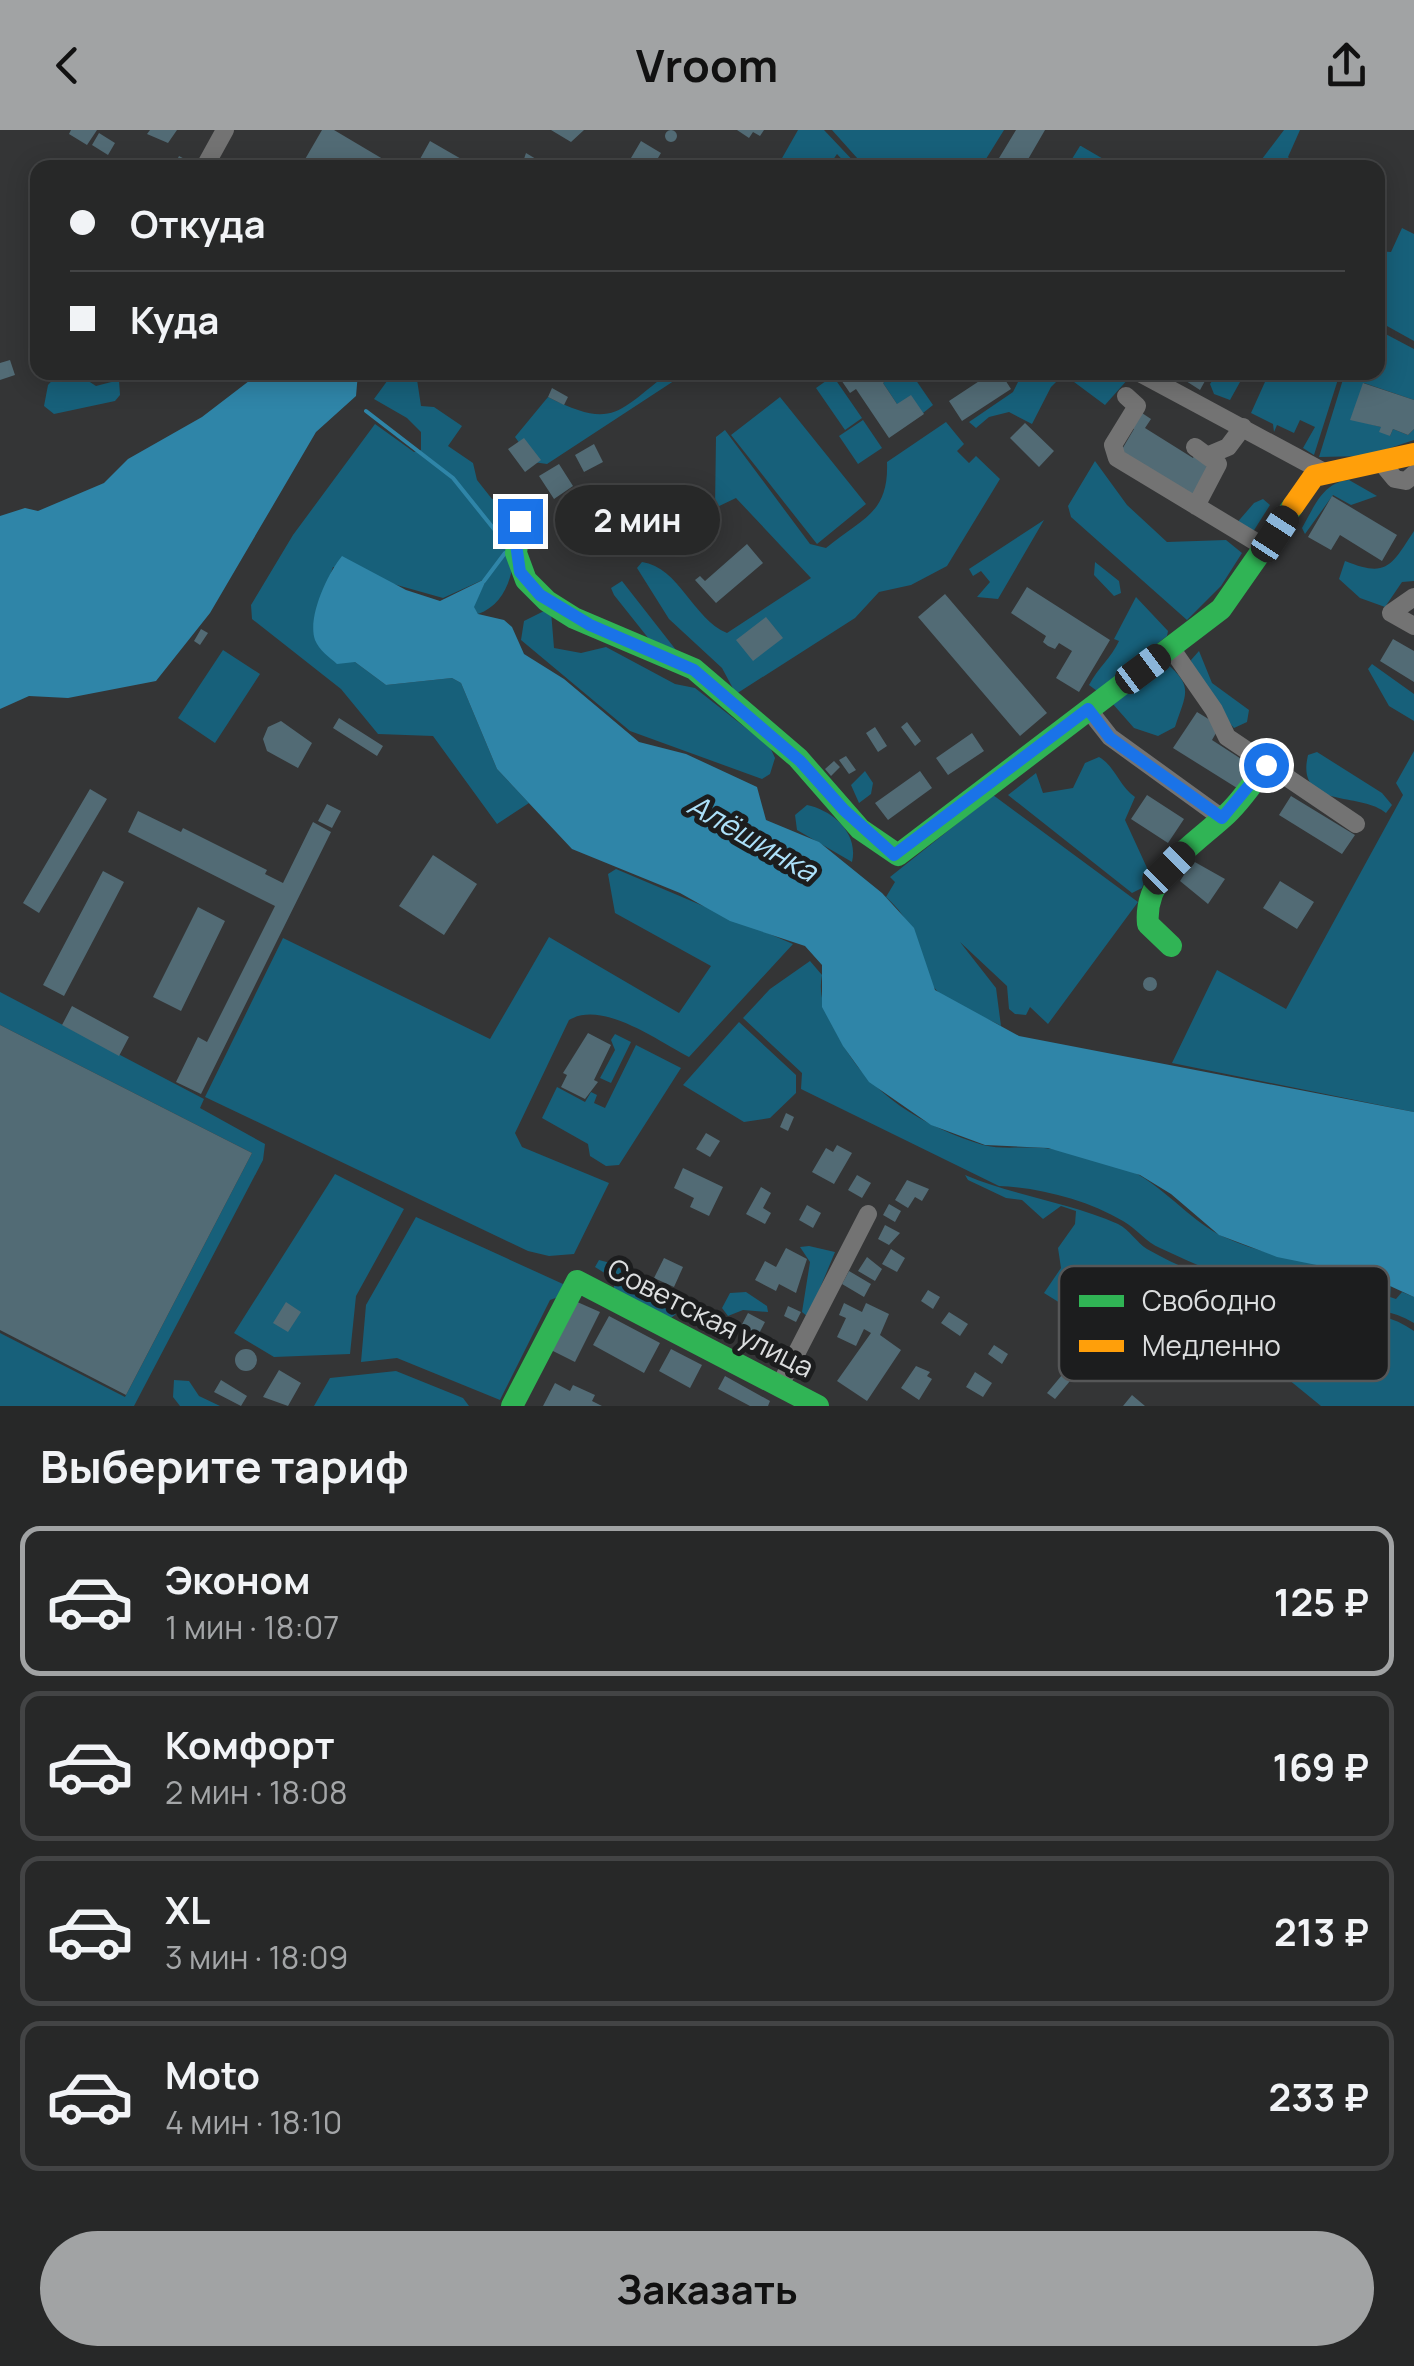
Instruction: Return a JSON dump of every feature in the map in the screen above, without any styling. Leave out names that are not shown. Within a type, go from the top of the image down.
[{"type":"street","points":[[208,160],[225,130]]},
{"type":"street","points":[[1153,380],[1322,471]]},
{"type":"street","points":[[1126,396],[1137,406],[1112,452],[1266,548]]},
{"type":"street","points":[[1196,506],[1218,471],[1202,451],[1228,447],[1244,428]]},
{"type":"street","points":[[520,521],[515,537],[520,572],[540,595],[590,625],[694,670],[800,761],[844,810],[894,855],[1232,598],[1312,477],[1322,471],[1414,454]]},
{"type":"street","points":[[1381,462],[1396,480],[1406,481],[1414,474]]},
{"type":"street","points":[[1414,597],[1391,613],[1414,626]]},
{"type":"street","points":[[1171,648],[1214,710],[1227,737],[1356,824]]},
{"type":"street","points":[[1088,709],[1110,738],[1222,818]]},
{"type":"street","points":[[1171,946],[1148,924],[1148,899],[1169,868],[1222,818],[1266,765]]},
{"type":"street","points":[[779,1387],[868,1214]]},
{"type":"street","name":"Советская улица","points":[[512,1406],[577,1281],[818,1406]]},
{"type":"shaded area","points":[[798,130],[824,130],[852,160],[843,160],[837,154],[833,160],[781,160]]},
{"type":"shaded area","points":[[832,130],[1004,130],[985,160],[859,160]]},
{"type":"shaded area","points":[[1284,130],[1300,130],[1288,157],[1291,160],[1261,160]]},
{"type":"shaded area","points":[[1080,146],[1105,160],[1071,160]]},
{"type":"shaded area","points":[[1402,228],[1414,234],[1414,341],[1385,325],[1385,252],[1391,252]]},
{"type":"shaded area","points":[[1385,334],[1414,349],[1414,400],[1364,383],[1351,419],[1381,427],[1390,436],[1393,429],[1408,435],[1414,429],[1414,440],[1366,456],[1319,457],[1343,380],[1385,380]]},
{"type":"shaded area","points":[[53,380],[87,380],[96,386],[119,380],[120,395],[115,401],[54,414],[44,406]]},
{"type":"shaded area","points":[[388,380],[417,380],[421,406],[434,407],[462,426],[448,446],[473,463],[477,480],[492,499],[506,496],[510,501],[514,549],[509,581],[492,606],[478,614],[473,607],[487,578],[443,598],[333,567],[317,615],[355,662],[386,685],[452,678],[461,683],[497,769],[529,803],[497,824],[433,736],[378,734],[341,689],[252,619],[251,605],[293,535],[375,424],[414,452],[421,450],[421,432],[407,418],[374,399]]},
{"type":"shaded area","points":[[659,380],[675,380],[547,464],[533,462],[515,437],[548,397],[586,413],[600,414],[613,412]]},
{"type":"shaded area","points":[[827,380],[836,380],[862,418],[845,430],[816,388]]},
{"type":"shaded area","points":[[916,380],[933,405],[923,413],[897,404],[883,383]]},
{"type":"shaded area","points":[[1058,380],[1032,424],[1009,412],[989,417],[976,428],[969,422],[1013,392],[1018,382]]},
{"type":"shaded area","points":[[1071,380],[1127,380],[1105,405]]},
{"type":"shaded area","points":[[1213,380],[1241,380],[1230,400],[1214,394],[1210,384]]},
{"type":"shaded area","points":[[1266,380],[1338,380],[1314,455],[1303,448],[1315,427],[1300,420],[1294,433],[1277,425],[1274,432],[1273,424],[1251,413]]},
{"type":"shaded area","points":[[780,397],[866,504],[817,544],[731,435]]},
{"type":"shaded area","points":[[863,420],[882,448],[858,464],[839,436]]},
{"type":"shaded area","points":[[946,422],[964,444],[957,451],[969,463],[976,456],[1000,479],[947,566],[911,585],[879,592],[855,618],[736,694],[722,668],[669,619],[637,568],[642,562],[666,573],[705,617],[727,633],[811,578],[736,498],[715,508],[716,437],[725,430],[810,544],[826,548],[878,504],[887,462]]},
{"type":"shaded area","points":[[1095,461],[1127,505],[1167,542],[1226,540],[1242,553],[1221,586],[1187,620],[1071,517],[1068,506]]},
{"type":"shaded area","points":[[1349,480],[1377,496],[1351,505],[1333,495],[1305,534],[1302,528],[1320,497],[1332,485]]},
{"type":"shaded area","points":[[1263,499],[1270,505],[1251,535],[1235,525],[1254,503]]},
{"type":"shaded area","points":[[1044,520],[998,599],[977,597],[990,582],[981,571],[973,576],[969,569]]},
{"type":"shaded area","points":[[1414,531],[1414,581],[1402,582],[1385,607],[1360,598],[1339,579],[1345,561],[1370,568],[1387,566]]},
{"type":"shaded area","points":[[1095,562],[1119,581],[1121,593],[1114,596],[1094,575]]},
{"type":"shaded area","points":[[622,581],[676,650],[649,639],[614,595],[611,588]]},
{"type":"shaded area","points":[[1136,597],[1168,631],[1167,636],[1097,691],[1089,685],[1116,647],[1119,641],[1114,639]]},
{"type":"shaded area","points":[[551,611],[554,648],[581,653],[606,647],[675,684],[695,688],[770,747],[775,758],[770,774],[762,779],[630,731],[521,640],[524,621]]},
{"type":"shaded area","points":[[223,650],[260,674],[215,743],[178,718]]},
{"type":"shaded area","points":[[1199,651],[1212,683],[1249,710],[1247,722],[1234,728],[1208,697],[1191,660]]},
{"type":"shaded area","points":[[1166,663],[1181,679],[1185,692],[1175,727],[1158,736],[1134,728],[1112,703]]},
{"type":"shaded area","points":[[1372,664],[1414,694],[1414,721],[1389,706],[1368,669]]},
{"type":"shaded area","points":[[1414,751],[1414,1112],[1172,1063],[1217,970],[1286,1009],[1403,795],[1396,783]]},
{"type":"shaded area","points":[[1317,752],[1382,793],[1392,805],[1386,813],[1375,806],[1320,792],[1311,784],[1307,772],[1308,755]]},
{"type":"shaded area","points":[[1099,757],[1135,797],[1125,820],[1148,870],[1142,888],[1132,893],[1008,795],[1036,773],[1043,793],[1073,788],[1085,763]]},
{"type":"shaded area","points":[[865,771],[873,783],[871,794],[859,803],[851,785]]},
{"type":"shaded area","points":[[993,795],[1138,902],[1048,1024],[1030,1007],[1026,1015],[1009,1009],[1007,986],[960,942],[996,988],[1001,1026],[945,998],[930,982],[907,923],[886,897],[895,882],[890,877]]},
{"type":"shaded area","points":[[807,805],[842,824],[851,842],[852,862],[797,830],[795,815]]},
{"type":"shaded area","points":[[616,869],[793,944],[689,1057],[614,1019],[583,1015],[569,1020],[515,1133],[522,1147],[609,1183],[574,1254],[549,1256],[528,1251],[205,1097],[283,938],[490,1039],[549,937],[679,1013],[711,966],[615,913],[608,874]]},
{"type":"shaded area","points":[[810,961],[822,975],[825,1009],[852,1058],[882,1092],[940,1129],[983,1145],[1055,1149],[1118,1165],[1139,1175],[1224,1237],[1265,1252],[1328,1266],[1201,1266],[1155,1245],[1123,1221],[1094,1207],[1047,1192],[999,1186],[801,1089],[802,1073],[743,1018],[770,989]]},
{"type":"shaded area","points":[[0,992],[204,1099],[200,1108],[265,1144],[263,1160],[134,1406],[0,1406],[0,1333],[125,1397],[252,1153],[0,1025]]},
{"type":"shaded area","points":[[739,1022],[796,1075],[796,1093],[770,1118],[744,1122],[683,1085]]},
{"type":"shaded area","points":[[615,1034],[631,1042],[611,1083],[600,1078],[615,1050],[611,1040]]},
{"type":"shaded area","points":[[636,1045],[681,1068],[619,1165],[606,1166],[590,1156],[588,1144],[542,1118],[557,1087],[585,1102],[591,1092],[597,1095],[594,1103],[605,1108]]},
{"type":"shaded area","points":[[335,1174],[404,1209],[356,1296],[350,1354],[274,1357],[234,1333]]},
{"type":"shaded area","points":[[965,1175],[1118,1224],[1143,1246],[1181,1266],[1061,1266],[1058,1248],[1075,1224],[1076,1211],[1061,1206],[1043,1219],[1022,1200],[1006,1198]]},
{"type":"shaded area","points":[[416,1217],[563,1284],[561,1296],[550,1300],[500,1400],[397,1358],[361,1362],[366,1305]]},
{"type":"shaded area","points":[[800,1247],[835,1252],[808,1317],[802,1312],[810,1262]]},
{"type":"shaded area","points":[[599,1260],[618,1265],[630,1288],[676,1314],[671,1318],[614,1292],[614,1279],[595,1267]]},
{"type":"shaded area","points":[[1059,1271],[1059,1302],[1044,1293]]},
{"type":"shaded area","points":[[1389,1283],[1390,1297],[1396,1299],[1402,1292],[1414,1297],[1414,1323],[1389,1312]]},
{"type":"shaded area","points":[[746,1292],[767,1306],[768,1312],[743,1310],[728,1316],[722,1308],[730,1293]]},
{"type":"shaded area","points":[[1389,1319],[1414,1331],[1414,1406],[1321,1406],[1290,1381],[1389,1381]]},
{"type":"shaded area","points":[[396,1371],[463,1398],[469,1406],[314,1406],[330,1378]]},
{"type":"shaded area","points":[[174,1380],[189,1381],[199,1396],[220,1406],[180,1406],[173,1397]]},
{"type":"water","points":[[357,380],[356,396],[316,432],[210,613],[156,681],[68,698],[29,696],[0,709],[0,516],[25,508],[38,511],[104,483],[128,459],[202,417],[249,381]]},
{"type":"water","points":[[342,556],[406,590],[440,601],[487,578],[474,607],[478,614],[504,620],[512,627],[524,654],[564,679],[639,742],[686,754],[757,787],[766,820],[819,842],[882,893],[914,928],[935,990],[1019,1036],[1414,1112],[1414,1297],[1389,1286],[1389,1266],[1322,1266],[1277,1257],[1219,1235],[1171,1194],[1140,1175],[1048,1148],[985,1145],[931,1125],[869,1082],[843,1046],[822,1007],[822,965],[805,946],[730,921],[680,893],[572,849],[497,769],[461,683],[452,678],[386,685],[355,662],[337,664],[324,653],[313,630],[316,608]]},
{"type":"building","points":[[71,130],[97,130],[87,145],[69,134]]},
{"type":"building","points":[[150,130],[177,130],[168,143],[147,134]]},
{"type":"building","points":[[322,130],[334,130],[385,160],[305,160]]},
{"type":"building","points":[[551,130],[584,130],[571,142]]},
{"type":"building","points":[[671,130],[677,136],[671,142],[665,136]]},
{"type":"building","points":[[737,130],[764,130],[760,136],[753,132],[749,138]]},
{"type":"building","points":[[1016,130],[1045,130],[1028,160],[998,160]]},
{"type":"building","points":[[99,133],[115,143],[108,155],[92,145]]},
{"type":"building","points":[[430,141],[463,160],[419,160]]},
{"type":"building","points":[[641,141],[661,153],[657,160],[631,158]]},
{"type":"building","points":[[10,360],[15,375],[0,380],[0,363]]},
{"type":"building","points":[[841,380],[887,380],[883,383],[897,404],[911,395],[924,414],[889,438],[856,389],[850,393]]},
{"type":"building","points":[[981,380],[1005,380],[1011,389],[962,421],[949,401]]},
{"type":"building","points":[[1184,380],[1206,380],[1200,390]]},
{"type":"building","points":[[1363,383],[1414,400],[1414,429],[1408,435],[1393,429],[1390,436],[1379,432],[1381,427],[1350,420]]},
{"type":"building","points":[[552,388],[568,397],[564,405],[548,397]]},
{"type":"building","points":[[1139,411],[1151,419],[1145,428],[1193,458],[1197,451],[1211,460],[1206,466],[1211,469],[1194,497],[1121,451]]},
{"type":"building","points":[[1025,423],[1054,451],[1039,467],[1010,438]]},
{"type":"building","points":[[524,438],[541,460],[525,472],[508,449]]},
{"type":"building","points":[[594,444],[603,462],[584,472],[575,455]]},
{"type":"building","points":[[559,464],[573,486],[554,499],[539,476]]},
{"type":"building","points":[[1332,496],[1397,535],[1382,561],[1340,535],[1331,550],[1308,537]]},
{"type":"building","points":[[747,544],[763,563],[716,603],[695,580],[700,576],[705,581]]},
{"type":"building","points":[[1027,587],[1110,640],[1079,692],[1056,678],[1072,651],[1059,643],[1055,649],[1048,646],[1043,642],[1046,636],[1011,613]]},
{"type":"building","points":[[945,594],[1047,713],[1020,736],[918,617]]},
{"type":"building","points":[[766,617],[783,638],[753,661],[736,640]]},
{"type":"building","points":[[201,629],[208,633],[200,645],[194,641]]},
{"type":"building","points":[[1393,639],[1414,651],[1414,682],[1380,661]]},
{"type":"building","points":[[1197,712],[1220,726],[1212,740],[1252,766],[1237,788],[1173,748]]},
{"type":"building","points":[[339,718],[383,746],[377,756],[333,728]]},
{"type":"building","points":[[281,721],[312,743],[298,768],[267,751],[263,739],[268,727]]},
{"type":"building","points":[[907,722],[921,741],[915,746],[901,727]]},
{"type":"building","points":[[875,727],[887,746],[878,752],[866,733]]},
{"type":"building","points":[[972,733],[984,751],[948,775],[936,758]]},
{"type":"building","points":[[846,756],[856,770],[849,774],[839,760]]},
{"type":"building","points":[[834,761],[840,767],[831,776],[825,769]]},
{"type":"building","points":[[920,771],[932,788],[888,820],[875,803]]},
{"type":"building","points":[[90,789],[107,799],[39,913],[23,903]]},
{"type":"building","points":[[1147,795],[1184,819],[1168,843],[1131,819]]},
{"type":"building","points":[[1291,796],[1355,835],[1342,854],[1279,815]]},
{"type":"building","points":[[327,804],[341,811],[332,828],[318,821]]},
{"type":"building","points":[[138,811],[181,832],[183,828],[267,870],[265,874],[283,883],[313,822],[331,832],[201,1094],[176,1082],[198,1037],[207,1042],[275,906],[128,832]]},
{"type":"building","points":[[433,855],[477,884],[444,935],[399,906]]},
{"type":"building","points":[[1193,861],[1225,879],[1208,904],[1180,881]]},
{"type":"building","points":[[103,871],[124,882],[64,996],[43,985]]},
{"type":"building","points":[[1280,881],[1314,902],[1297,929],[1263,908]]},
{"type":"building","points":[[198,907],[225,921],[181,1011],[153,997]]},
{"type":"building","points":[[1150,977],[1157,984],[1150,991],[1143,984]]},
{"type":"building","points":[[72,1006],[129,1037],[119,1056],[62,1025]]},
{"type":"building","points":[[0,1025],[252,1153],[126,1395],[0,1330]]},
{"type":"building","points":[[588,1033],[611,1045],[594,1080],[598,1082],[585,1099],[561,1087],[567,1075],[563,1073]]},
{"type":"building","points":[[786,1113],[794,1117],[788,1131],[780,1127]]},
{"type":"building","points":[[706,1133],[720,1141],[710,1157],[696,1149]]},
{"type":"building","points":[[837,1145],[852,1153],[834,1184],[812,1172],[826,1148],[833,1152]]},
{"type":"building","points":[[683,1168],[723,1187],[709,1216],[690,1207],[694,1198],[674,1188]]},
{"type":"building","points":[[857,1175],[871,1183],[862,1198],[848,1190]]},
{"type":"building","points":[[907,1180],[929,1189],[922,1201],[915,1197],[908,1208],[895,1200]]},
{"type":"building","points":[[761,1187],[771,1193],[763,1208],[771,1213],[765,1224],[746,1214]]},
{"type":"building","points":[[889,1204],[901,1211],[895,1222],[883,1215]]},
{"type":"building","points":[[807,1205],[821,1213],[813,1228],[799,1220]]},
{"type":"building","points":[[885,1225],[900,1233],[889,1245],[878,1239]]},
{"type":"building","points":[[786,1248],[807,1259],[796,1293],[779,1284],[776,1291],[755,1280],[765,1261],[776,1267]]},
{"type":"building","points":[[891,1249],[905,1258],[897,1272],[882,1264]]},
{"type":"building","points":[[867,1257],[882,1269],[875,1281],[858,1271]]},
{"type":"building","points":[[664,1258],[683,1267],[674,1287],[654,1278]]},
{"type":"building","points":[[849,1271],[871,1284],[864,1297],[842,1284]]},
{"type":"building","points":[[928,1290],[940,1297],[933,1309],[921,1301]]},
{"type":"building","points":[[575,1301],[600,1312],[575,1362],[551,1350]]},
{"type":"building","points":[[286,1302],[301,1312],[288,1332],[273,1323]]},
{"type":"building","points":[[844,1303],[862,1312],[866,1303],[889,1314],[880,1335],[901,1350],[867,1401],[837,1381],[871,1333],[864,1329],[856,1346],[837,1337],[846,1318],[839,1315]]},
{"type":"building","points":[[788,1306],[801,1312],[796,1322],[784,1316]]},
{"type":"building","points":[[949,1312],[968,1324],[960,1336],[941,1323]]},
{"type":"building","points":[[748,1313],[765,1322],[756,1339],[739,1330]]},
{"type":"building","points":[[609,1316],[660,1343],[644,1373],[593,1345]]},
{"type":"building","points":[[994,1345],[1008,1354],[1002,1364],[988,1354]]},
{"type":"building","points":[[242,1349],[250,1349],[257,1360],[250,1371],[242,1371],[235,1364],[235,1356]]},
{"type":"building","points":[[671,1349],[702,1365],[690,1388],[659,1371]]},
{"type":"building","points":[[916,1366],[930,1372],[927,1376],[932,1379],[919,1400],[901,1388]]},
{"type":"building","points":[[279,1370],[301,1383],[288,1406],[263,1397]]},
{"type":"building","points":[[975,1372],[992,1383],[983,1397],[966,1387]]},
{"type":"building","points":[[725,1376],[770,1401],[768,1406],[750,1406],[718,1389]]},
{"type":"building","points":[[1059,1379],[1070,1381],[1055,1399],[1047,1393]]},
{"type":"building","points":[[221,1380],[247,1396],[241,1406],[214,1392]]},
{"type":"building","points":[[555,1383],[570,1391],[573,1385],[595,1395],[592,1401],[602,1406],[543,1406]]},
{"type":"building","points":[[1132,1395],[1145,1406],[1123,1406]]},
{"type":"waterway","name":"Алёшинка","points":[[366,411],[453,478],[506,544]]},
{"type":"waterway","name":"Алёшинка","points":[[484,581],[505,553]]},
{"type":"traffic: fast","points":[[520,521],[516,553],[526,580],[547,601],[574,618],[694,669],[798,758],[860,829],[898,855],[1221,609],[1293,506]]},
{"type":"traffic: fast","points":[[1171,946],[1148,924],[1154,890],[1173,862],[1238,803],[1266,765]]},
{"type":"traffic: fast","points":[[512,1406],[577,1281],[818,1406]]},
{"type":"traffic: slow","points":[[1293,506],[1314,476],[1414,454]]},
{"type":"route","points":[[520,521],[515,537],[520,572],[540,595],[590,625],[670,656],[710,681],[800,761],[844,810],[894,855],[902,853],[1088,709],[1110,738],[1222,818],[1238,804],[1266,765]]}]
